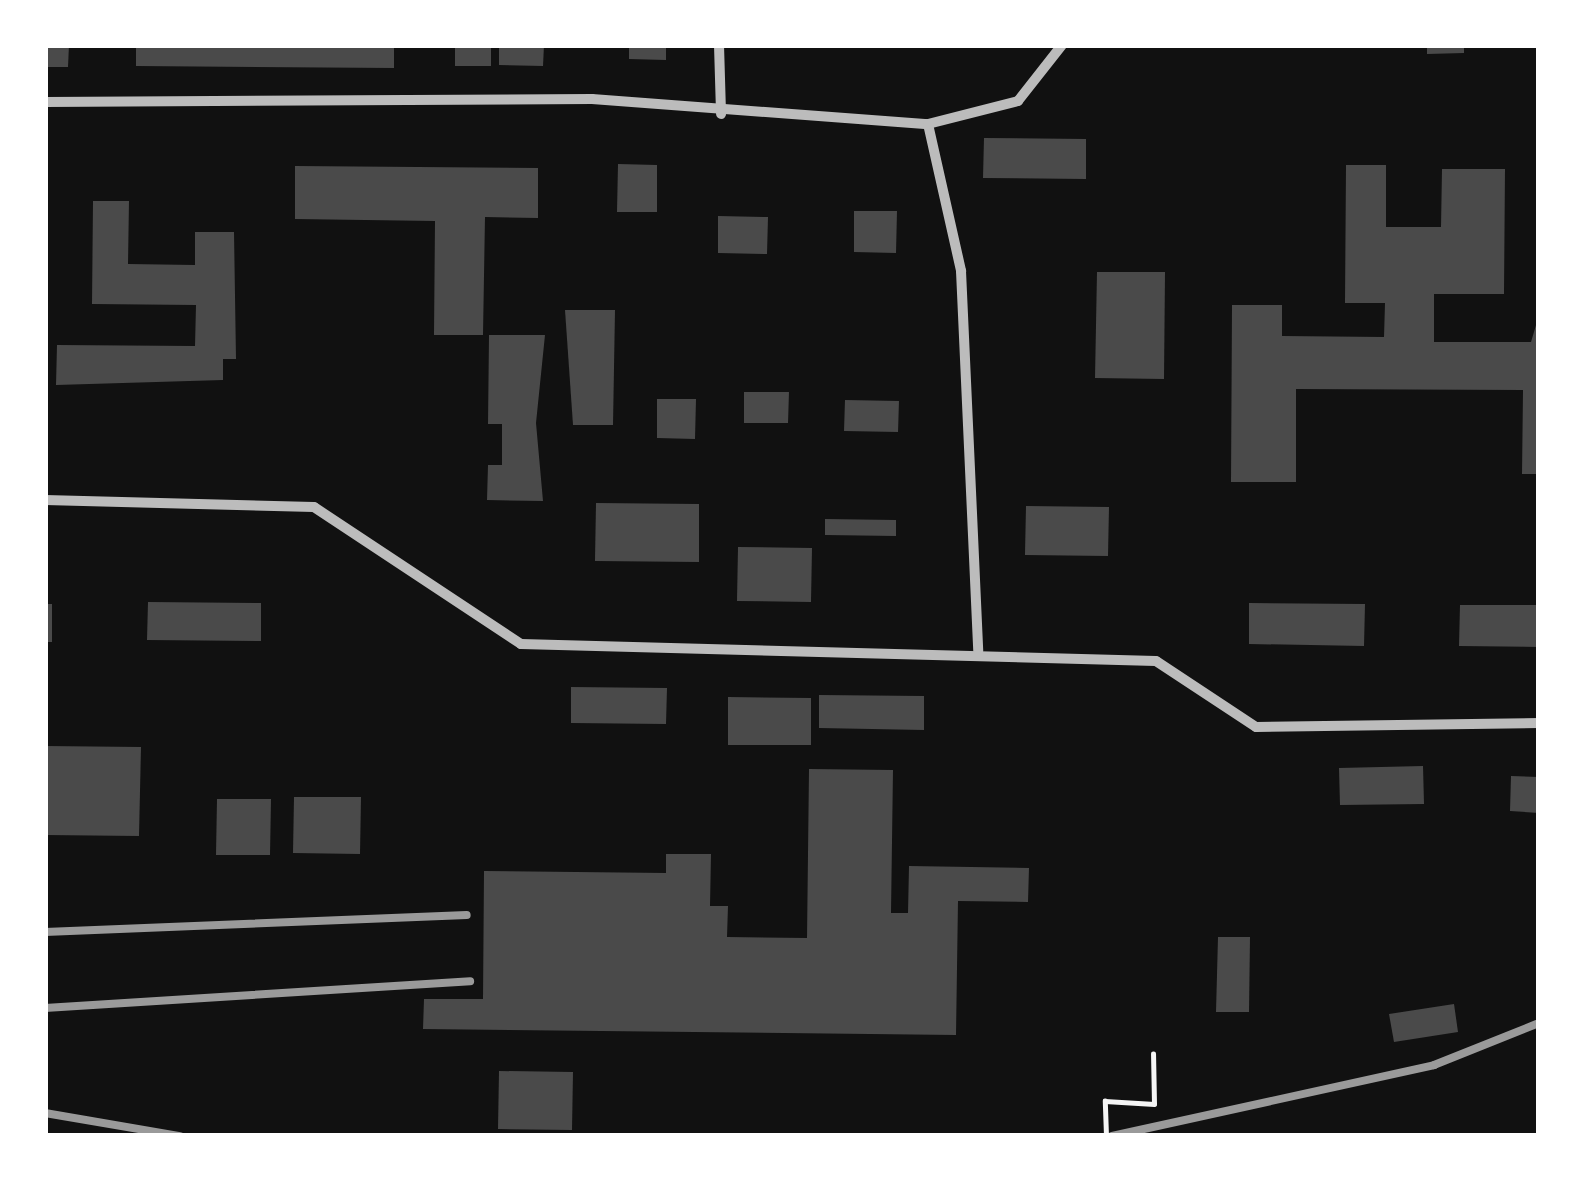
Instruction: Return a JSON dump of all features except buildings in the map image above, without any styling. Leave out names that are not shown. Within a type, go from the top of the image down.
[{"type":"street","points":[[719,45],[721,114]]},
{"type":"street","points":[[45,103],[592,99],[721,114],[928,124],[1018,101],[1062,45]]},
{"type":"street","points":[[928,124],[961,271],[978,651]]},
{"type":"street","points":[[45,500],[314,507],[521,644],[978,651],[1156,661],[1256,728],[1539,723]]},
{"type":"path","points":[[1106,1136],[1105,1101],[1154,1104],[1153,1054]]},
{"type":"railway","points":[[45,932],[467,915]]},
{"type":"railway","points":[[45,1008],[470,981]]},
{"type":"railway","points":[[1112,1136],[1434,1065],[1539,1023]]},
{"type":"railway","points":[[45,1113],[180,1136]]}]
